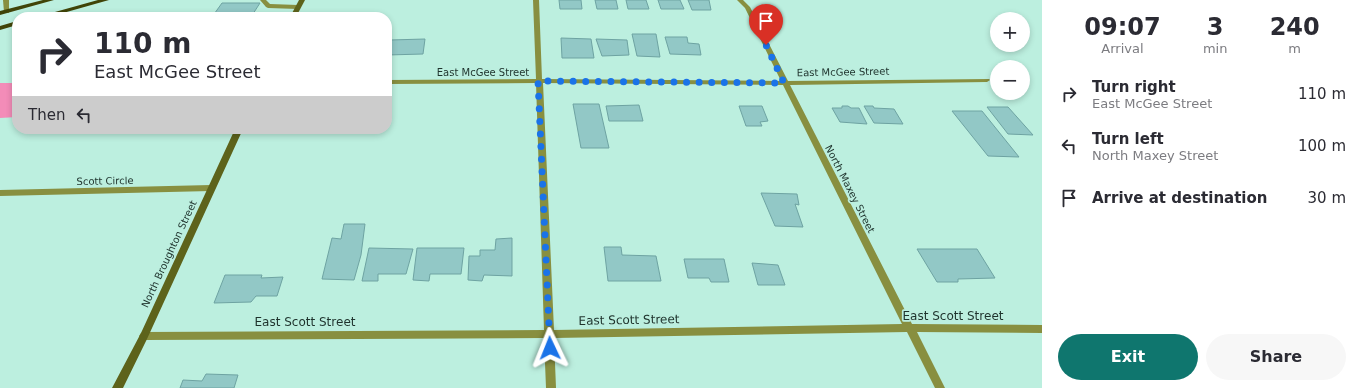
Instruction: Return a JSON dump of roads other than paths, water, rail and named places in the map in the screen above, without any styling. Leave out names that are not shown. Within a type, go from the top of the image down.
[{"type":"main road","points":[[3,12],[51,0]]},
{"type":"main road","points":[[60,12],[106,0]]},
{"type":"main road","points":[[0,28],[12,24]]},
{"type":"street","points":[[3,12],[6,0]]},
{"type":"street","points":[[263,0],[268,6],[298,8]]},
{"type":"street","points":[[296,12],[302,0]]},
{"type":"street","points":[[536,0],[551,388]]},
{"type":"street","name":"North Maxey Street","points":[[740,0],[747,8],[940,388]]},
{"type":"street","name":"East McGee Street","points":[[392,82],[538,81],[784,83],[987,80]]},
{"type":"street","name":"North Broughton Street","points":[[117,388],[144,336],[236,134]]},
{"type":"street","name":"Scott Circle","points":[[0,193],[212,188]]},
{"type":"street","name":"East Scott Street","points":[[144,336],[550,334],[910,328],[1042,329]]}]
